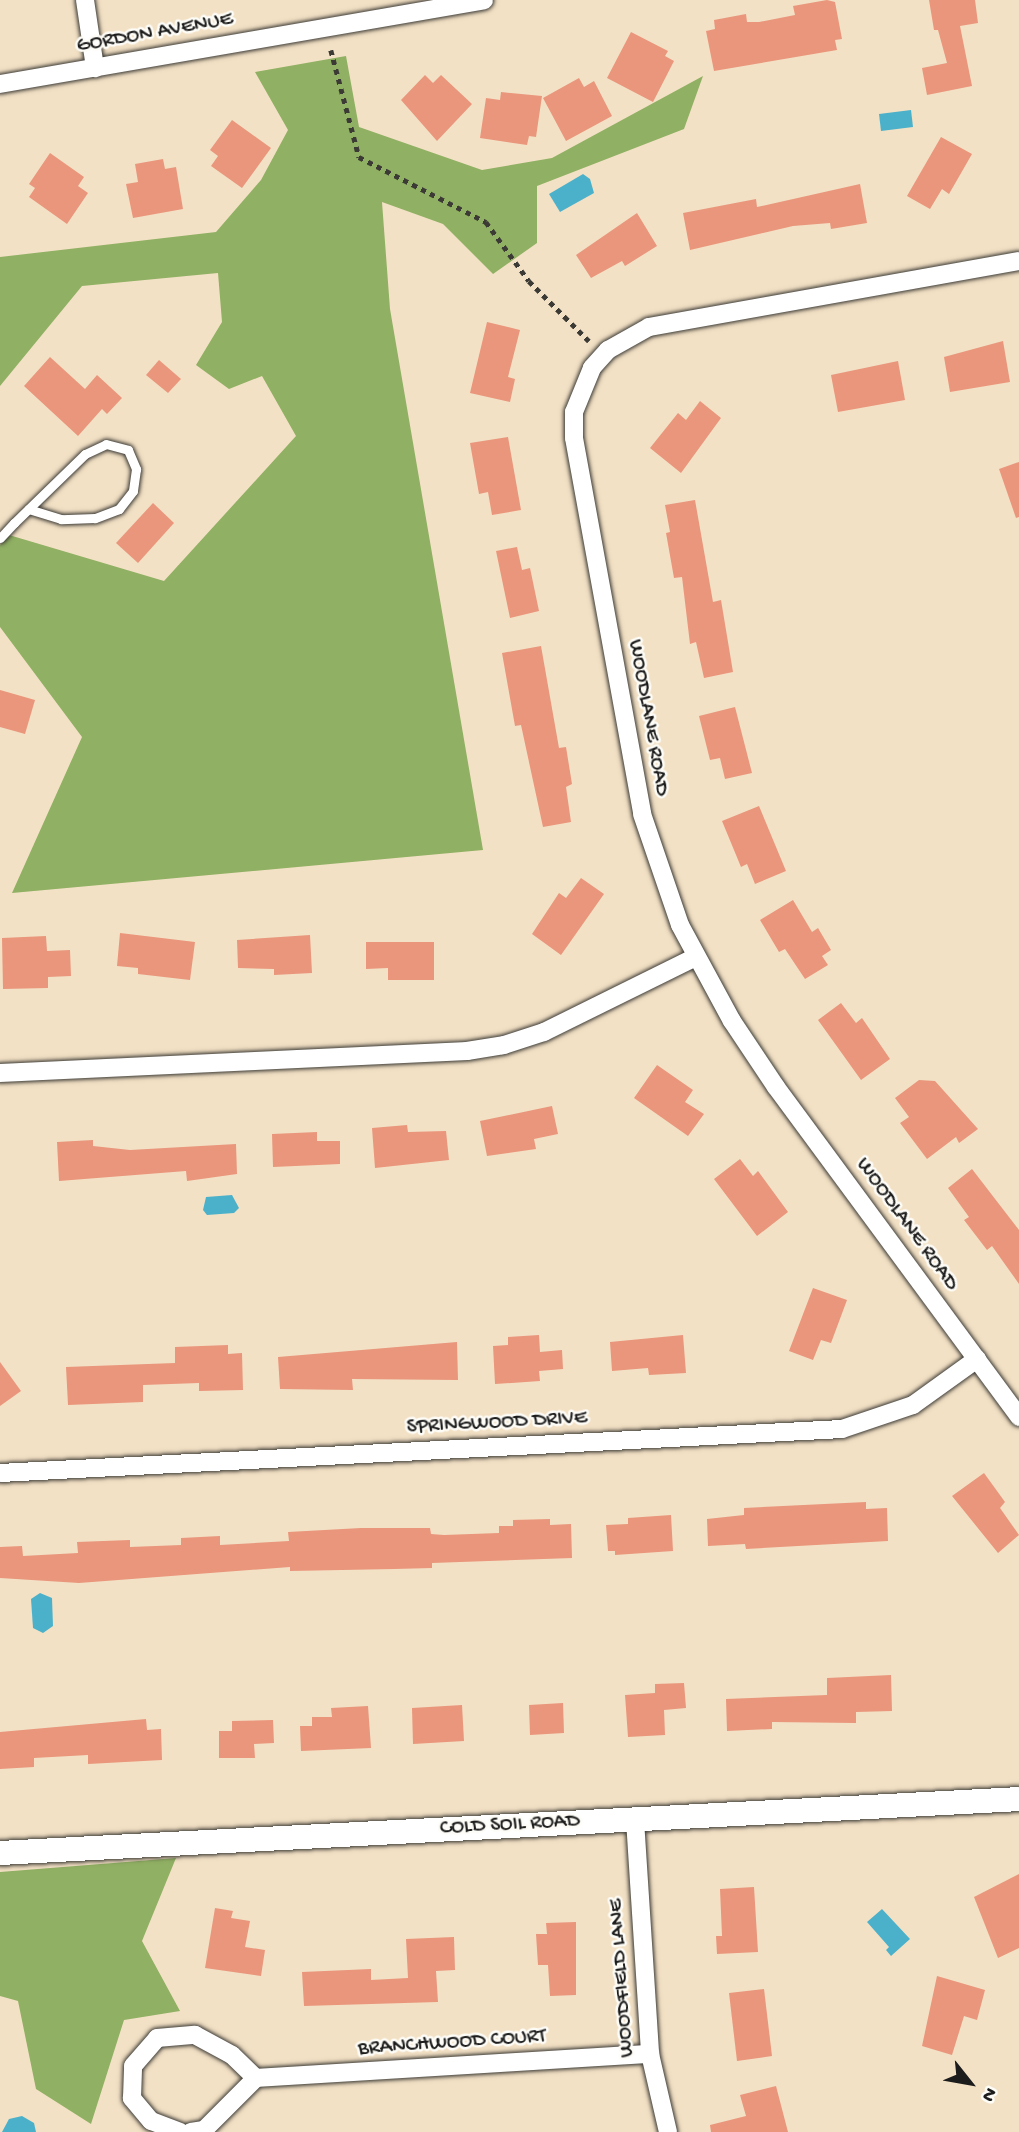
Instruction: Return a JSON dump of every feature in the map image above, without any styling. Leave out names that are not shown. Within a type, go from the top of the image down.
[{"type":"street","points":[[85,0],[95,68]]},
{"type":"street","name":"GORDON AVENUE","points":[[0,84],[484,0]]},
{"type":"street","name":"WOODLANE ROAD","points":[[1019,261],[649,327],[608,350],[581,389],[573,438],[642,814],[658,871],[696,957],[776,1087],[1019,1417]]},
{"type":"street","points":[[0,1073],[492,1047],[544,1032],[696,957]]},
{"type":"street","name":"SPRINGWOOD DRIVE","points":[[0,1473],[842,1429],[913,1405],[977,1359]]},
{"type":"street","name":"COLD SOIL ROAD","points":[[0,1853],[1019,1799]]},
{"type":"street","name":"WOODFIELD LANE","points":[[635,1819],[650,2054],[668,2132]]},
{"type":"street","points":[[180,2132],[151,2121],[132,2098],[133,2066],[157,2038],[195,2035],[232,2055],[256,2078],[204,2130],[191,2132]]},
{"type":"street","name":"BRANCHWOOD COURT","points":[[256,2078],[650,2054]]},
{"type":"lane","points":[[0,538],[29,509],[85,454],[106,444],[128,450],[136,469],[133,491],[119,509],[95,519],[61,519],[29,509]]},
{"type":"path","points":[[331,50],[359,157],[486,222],[529,281],[589,341]]},
{"type":"green space","points":[[346,56],[359,127],[482,170],[552,158],[703,76],[684,129],[537,186],[537,243],[493,274],[443,224],[382,202],[390,309],[483,850],[12,893],[82,737],[0,627],[0,545],[9,535],[164,581],[296,436],[262,376],[229,389],[196,365],[222,322],[218,273],[82,286],[0,386],[0,257],[216,232],[261,180],[288,130],[255,72]]},
{"type":"green space","points":[[176,1858],[142,1941],[180,2011],[124,2020],[91,2124],[36,2089],[18,2001],[0,1996],[0,1872]]},
{"type":"water","points":[[911,110],[913,127],[881,131],[879,114]]},
{"type":"water","points":[[583,174],[590,179],[594,193],[560,212],[549,194]]},
{"type":"water","points":[[232,1195],[239,1208],[234,1213],[207,1215],[203,1210],[206,1197]]},
{"type":"water","points":[[40,1593],[52,1598],[53,1626],[43,1633],[33,1628],[31,1599]]},
{"type":"water","points":[[882,1909],[910,1939],[891,1956],[886,1950],[889,1947],[867,1922]]},
{"type":"water","points":[[22,2116],[34,2123],[36,2132],[2,2132],[9,2119]]},
{"type":"building","points":[[827,0],[835,2],[842,39],[835,40],[837,50],[714,71],[706,31],[715,29],[714,20],[746,14],[747,22],[759,22],[795,15],[793,6]]},
{"type":"building","points":[[929,0],[975,0],[978,23],[960,26],[972,86],[927,95],[922,68],[947,63],[938,30],[934,30]]},
{"type":"building","points":[[631,32],[668,51],[665,56],[674,61],[653,102],[607,78]]},
{"type":"building","points":[[425,75],[433,83],[441,75],[472,104],[437,141],[401,100]]},
{"type":"building","points":[[579,78],[584,87],[594,81],[612,116],[566,141],[543,98]]},
{"type":"building","points":[[501,92],[542,96],[536,137],[529,136],[527,145],[480,138],[486,98],[500,100]]},
{"type":"building","points":[[232,120],[271,148],[242,188],[211,166],[218,156],[210,150]]},
{"type":"building","points":[[941,137],[972,154],[949,194],[942,189],[930,209],[907,196]]},
{"type":"building","points":[[50,153],[84,177],[78,186],[88,193],[67,224],[29,197],[35,188],[29,184]]},
{"type":"building","points":[[163,159],[165,169],[176,167],[183,209],[133,218],[126,184],[138,182],[135,164]]},
{"type":"building","points":[[860,184],[867,223],[831,229],[830,223],[793,226],[690,250],[683,213],[756,199],[757,207]]},
{"type":"building","points":[[637,213],[657,246],[625,266],[622,261],[591,278],[576,255]]},
{"type":"building","points":[[487,322],[520,330],[508,377],[515,379],[510,402],[470,393]]},
{"type":"building","points":[[1003,341],[1010,382],[950,392],[944,357]]},
{"type":"building","points":[[50,357],[85,389],[97,375],[122,398],[107,414],[102,409],[78,436],[24,386]]},
{"type":"building","points":[[159,360],[181,379],[168,393],[146,375]]},
{"type":"building","points":[[898,361],[905,400],[838,412],[831,375]]},
{"type":"building","points":[[700,401],[721,418],[681,473],[650,448],[678,413],[686,420]]},
{"type":"building","points":[[508,437],[521,510],[492,515],[488,492],[479,494],[470,443]]},
{"type":"building","points":[[1019,462],[1019,517],[1016,518],[999,469]]},
{"type":"building","points":[[695,500],[713,602],[721,600],[733,672],[704,678],[696,642],[690,644],[682,577],[674,578],[666,533],[670,532],[665,505]]},
{"type":"building","points":[[153,503],[174,523],[138,563],[116,543]]},
{"type":"building","points":[[517,547],[522,570],[530,568],[539,611],[510,618],[496,551]]},
{"type":"building","points":[[541,646],[559,748],[566,747],[572,784],[566,787],[571,822],[543,827],[521,725],[515,726],[502,653]]},
{"type":"building","points":[[0,690],[35,700],[25,734],[0,727]]},
{"type":"building","points":[[735,707],[752,773],[725,779],[720,758],[710,760],[699,716]]},
{"type":"building","points":[[759,806],[786,871],[755,884],[747,864],[741,867],[722,821]]},
{"type":"building","points":[[581,878],[604,894],[561,955],[532,934],[559,893],[566,898]]},
{"type":"building","points":[[793,900],[812,932],[818,928],[831,950],[822,956],[828,965],[805,979],[785,949],[779,952],[760,920]]},
{"type":"building","points":[[120,933],[195,942],[190,980],[138,974],[138,968],[117,966]]},
{"type":"building","points":[[310,935],[312,973],[274,975],[274,969],[238,968],[237,940]]},
{"type":"building","points":[[46,936],[47,951],[70,950],[71,976],[48,977],[48,988],[3,989],[2,938]]},
{"type":"building","points":[[366,942],[434,942],[434,980],[388,980],[388,968],[366,969]]},
{"type":"building","points":[[841,1003],[856,1023],[862,1018],[890,1059],[861,1080],[818,1020]]},
{"type":"building","points":[[657,1065],[693,1090],[685,1102],[704,1114],[688,1136],[634,1098]]},
{"type":"building","points":[[919,1080],[935,1081],[978,1129],[959,1143],[956,1137],[927,1159],[900,1123],[909,1117],[895,1098]]},
{"type":"building","points":[[552,1106],[558,1134],[534,1139],[536,1149],[487,1156],[480,1121]]},
{"type":"building","points":[[407,1125],[408,1132],[446,1131],[449,1160],[375,1168],[372,1128]]},
{"type":"building","points":[[317,1132],[317,1141],[340,1141],[340,1164],[273,1167],[272,1134]]},
{"type":"building","points":[[93,1140],[93,1146],[130,1150],[236,1144],[237,1174],[187,1181],[186,1171],[59,1181],[57,1142]]},
{"type":"building","points":[[740,1159],[753,1176],[758,1171],[788,1212],[757,1236],[714,1179]]},
{"type":"building","points":[[972,1169],[1019,1230],[1019,1284],[992,1246],[987,1250],[964,1220],[969,1217],[948,1188]]},
{"type":"building","points":[[813,1288],[847,1300],[831,1343],[821,1340],[813,1360],[789,1351]]},
{"type":"building","points":[[539,1335],[540,1352],[562,1350],[563,1369],[539,1371],[540,1381],[495,1384],[493,1346],[508,1345],[508,1337]]},
{"type":"building","points":[[683,1335],[686,1373],[649,1375],[648,1368],[612,1371],[610,1342]]},
{"type":"building","points":[[457,1342],[458,1380],[352,1379],[353,1390],[280,1389],[278,1357]]},
{"type":"building","points":[[228,1345],[228,1354],[242,1353],[243,1390],[199,1391],[199,1383],[143,1385],[143,1402],[68,1405],[66,1367],[175,1363],[175,1347]]},
{"type":"building","points":[[0,1362],[21,1391],[0,1406]]},
{"type":"building","points":[[984,1473],[1005,1502],[1000,1508],[1019,1535],[998,1553],[952,1496]]},
{"type":"building","points":[[866,1502],[866,1509],[887,1508],[888,1541],[746,1549],[745,1544],[708,1546],[707,1519],[744,1515],[744,1508]]},
{"type":"building","points":[[671,1515],[673,1551],[615,1555],[615,1551],[608,1551],[606,1525],[628,1524],[628,1518]]},
{"type":"building","points":[[550,1519],[550,1525],[571,1524],[572,1558],[432,1563],[432,1568],[290,1571],[290,1567],[79,1583],[0,1578],[0,1547],[22,1546],[23,1556],[78,1553],[77,1542],[130,1540],[130,1547],[181,1545],[181,1538],[220,1536],[220,1545],[289,1541],[288,1532],[361,1528],[430,1528],[431,1534],[444,1535],[499,1533],[499,1526],[513,1526],[513,1520]]},
{"type":"building","points":[[891,1675],[892,1711],[856,1712],[856,1723],[772,1722],[772,1729],[727,1731],[726,1699],[827,1695],[827,1678]]},
{"type":"building","points":[[684,1683],[686,1708],[664,1710],[665,1735],[628,1737],[625,1695],[655,1693],[655,1684]]},
{"type":"building","points":[[563,1703],[564,1733],[530,1735],[529,1705]]},
{"type":"building","points":[[462,1705],[464,1741],[413,1744],[412,1708]]},
{"type":"building","points":[[368,1706],[371,1748],[301,1751],[300,1726],[312,1726],[312,1717],[332,1717],[331,1708]]},
{"type":"building","points":[[146,1719],[147,1730],[161,1729],[162,1760],[88,1764],[88,1755],[34,1758],[34,1767],[0,1769],[0,1732]]},
{"type":"building","points":[[273,1720],[274,1743],[254,1744],[255,1758],[219,1758],[219,1731],[232,1731],[232,1721]]},
{"type":"building","points":[[1019,1874],[1019,1948],[998,1958],[974,1897]]},
{"type":"building","points":[[754,1887],[758,1952],[717,1954],[716,1936],[722,1936],[720,1889]]},
{"type":"building","points":[[215,1908],[233,1911],[231,1918],[250,1921],[245,1947],[265,1950],[261,1976],[205,1968]]},
{"type":"building","points":[[576,1922],[576,1995],[550,1996],[548,1965],[538,1965],[536,1934],[547,1934],[546,1923]]},
{"type":"building","points":[[454,1937],[455,1970],[436,1971],[438,2002],[304,2006],[302,1972],[371,1969],[371,1980],[408,1978],[406,1939]]},
{"type":"building","points":[[937,1976],[985,1990],[977,2020],[964,2016],[952,2055],[922,2046]]},
{"type":"building","points":[[764,1989],[772,2056],[737,2061],[729,1993]]},
{"type":"building","points":[[776,2086],[788,2132],[711,2132],[710,2125],[746,2116],[740,2095]]}]
